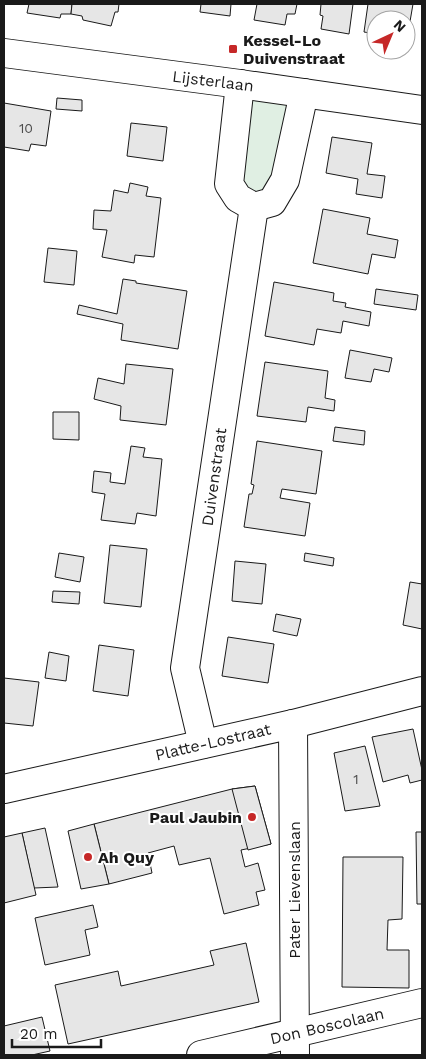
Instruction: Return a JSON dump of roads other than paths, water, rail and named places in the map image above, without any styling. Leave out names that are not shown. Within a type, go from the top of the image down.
[{"type":"street","name":"Lijsterlaan","points":[[4,53],[422,110]]},
{"type":"street","points":[[240,84],[229,184],[238,198],[254,208],[272,202],[285,180],[304,93]]},
{"type":"street","name":"Duivenstraat","points":[[203,744],[185,668],[254,208]]},
{"type":"street","name":"Platte-Lostraat","points":[[4,789],[293,724],[422,691]]},
{"type":"street","name":"Pater Lievenslaan","points":[[293,724],[295,1045]]},
{"type":"street","name":"Don Boscolaan","points":[[201,1055],[295,1045],[422,1003]]},
{"type":"place","name":"Kessel-Lo Duivenstraat","points":[[233,49]]},
{"type":"place","name":"Paul Jaubin","points":[[252,817]]},
{"type":"place","name":"Ah Quy","points":[[88,857]]}]
